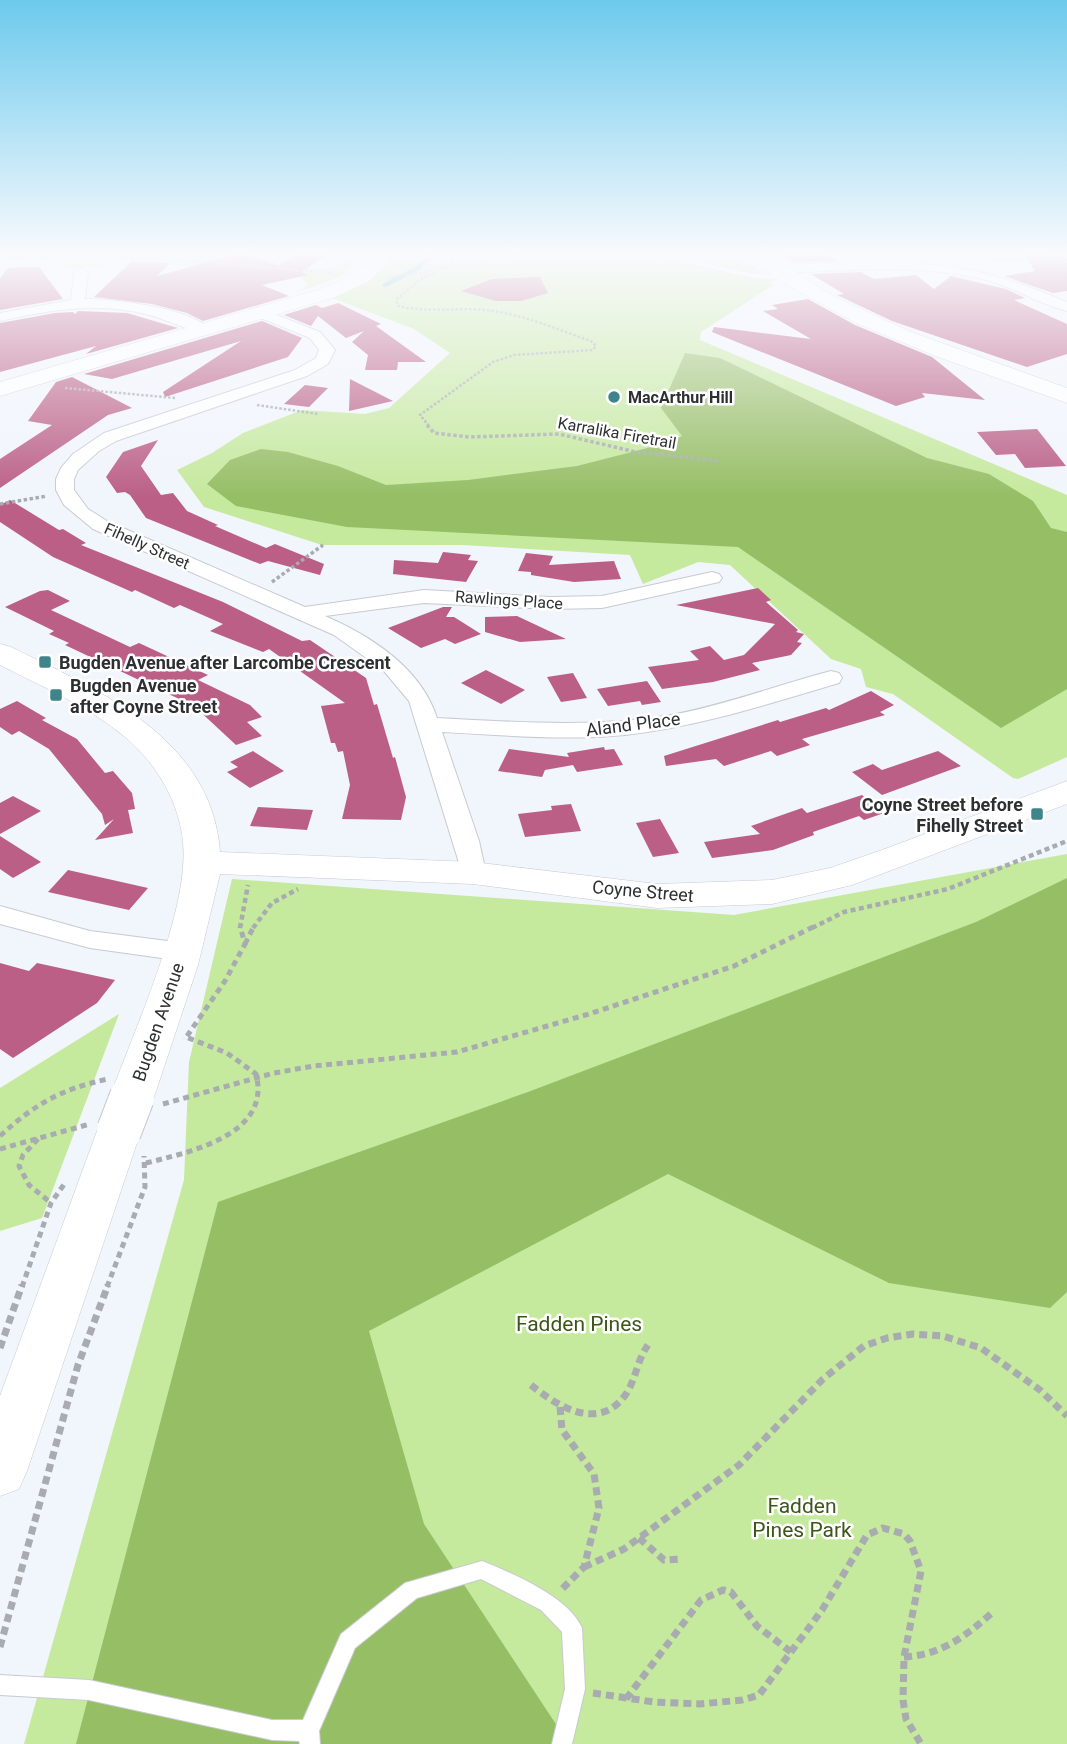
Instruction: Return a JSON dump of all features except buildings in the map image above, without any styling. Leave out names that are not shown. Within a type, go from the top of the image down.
[{"type":"street","points":[[3,386],[59,375],[182,334]]},
{"type":"street","name":"Fihelly Street","points":[[313,334],[327,350],[323,361],[301,373],[110,437],[71,463],[64,493],[72,506],[100,526],[355,638],[386,660],[420,700],[466,841],[472,873]]},
{"type":"street","points":[[907,334],[1067,396]]},
{"type":"street","name":"Rawlings Place","points":[[303,614],[408,597],[442,596],[548,604],[602,602],[635,597],[712,578]]},
{"type":"street","name":"Bugden Avenue","points":[[0,653],[90,699],[124,720],[152,745],[186,789],[200,838],[202,862],[199,888],[183,952],[0,1471]]},
{"type":"street","name":"Aland Place","points":[[429,724],[554,731],[628,728],[695,717],[831,678]]},
{"type":"street","name":"Coyne Street","points":[[202,862],[472,873],[657,896],[772,892],[818,883],[895,858],[1005,818],[1067,791]]},
{"type":"street","points":[[0,915],[37,928],[118,946],[183,952]]},
{"type":"lane","points":[[0,1685],[89,1690],[310,1737],[348,1641],[412,1590],[482,1570],[548,1603],[572,1628],[575,1689],[562,1744]]},
{"type":"path","name":"Karralika Firetrail","points":[[573,334],[591,341],[596,346],[593,350],[536,352],[493,362],[420,415],[434,433],[468,437],[559,434],[636,452],[719,461]]},
{"type":"path","points":[[59,375],[175,398]]},
{"type":"path","points":[[254,405],[318,414]]},
{"type":"path","points":[[0,504],[49,495]]},
{"type":"path","points":[[262,589],[323,545]]},
{"type":"path","points":[[0,1149],[125,1112],[274,1073],[314,1066],[457,1052],[589,1014],[734,966],[844,912],[948,889],[1067,841]]},
{"type":"path","points":[[179,1048],[225,981],[245,944],[239,924],[254,863]]},
{"type":"path","points":[[0,1136],[36,1103],[74,1085],[125,1112],[186,1153],[224,1137],[252,1115],[260,1090],[256,1074],[227,1053],[186,1037]]},
{"type":"path","points":[[0,1647],[78,1365],[145,1187],[125,1112]]},
{"type":"path","points":[[39,1139],[20,1159],[19,1168],[34,1194],[51,1203]]},
{"type":"path","points":[[0,1348],[51,1203],[67,1181]]},
{"type":"path","points":[[548,1603],[584,1567],[624,1549],[739,1465],[782,1418],[864,1346],[887,1338],[914,1334],[943,1336],[981,1348],[1040,1390],[1067,1416]]},
{"type":"path","points":[[531,1385],[560,1407],[589,1415],[615,1404],[626,1395],[637,1357],[648,1345]]},
{"type":"path","points":[[560,1407],[562,1430],[594,1474],[597,1492],[596,1527],[584,1567]]},
{"type":"path","points":[[575,1689],[626,1700],[717,1702],[746,1700],[759,1695],[822,1610],[867,1535],[883,1528],[904,1534],[910,1541],[921,1571],[904,1657],[906,1719],[921,1744]]},
{"type":"path","points":[[639,1538],[664,1560],[680,1559]]},
{"type":"path","points":[[626,1700],[701,1600],[723,1590],[731,1592],[739,1607],[764,1634],[791,1653]]},
{"type":"path","points":[[904,1657],[929,1656],[943,1651],[993,1612]]},
{"type":"green space","points":[[422,334],[701,334],[700,340],[1067,495],[1067,757],[1018,779],[1013,778],[893,694],[866,687],[861,669],[831,659],[730,565],[698,562],[643,584],[630,555],[463,545],[322,545],[204,507],[177,470],[212,453],[243,433],[302,410],[365,414],[389,408],[450,353]]},
{"type":"green space","points":[[685,353],[720,358],[927,458],[989,474],[1033,501],[1051,528],[1067,532],[1067,689],[1001,728],[738,547],[347,527],[236,506],[207,484],[230,460],[261,449],[288,452],[338,466],[386,485],[468,480],[577,466],[663,444],[682,436],[661,408]]},
{"type":"green space","name":"Fadden Pines","points":[[1067,854],[1067,1744],[24,1744],[184,1180],[189,1062],[232,879],[734,915]]},
{"type":"green space","points":[[1067,878],[1067,1292],[1050,1308],[889,1283],[668,1174],[369,1331],[424,1524],[569,1744],[76,1744],[218,1202],[528,1092],[976,922]]},
{"type":"green space","points":[[119,1014],[42,1218],[0,1231],[0,1088]]},
{"type":"place","name":"MacArthur Hill","points":[[614,397]]},
{"type":"place","name":"Bugden Avenue after Larcombe Crescent","points":[[45,662]]},
{"type":"place","name":"Bugden Avenue after Coyne Street","points":[[56,695]]},
{"type":"place","name":"Coyne Street before Fihelly Street","points":[[1037,814]]},
{"type":"park label","name":"Fadden Pines Park","points":[[802,1518]]}]
